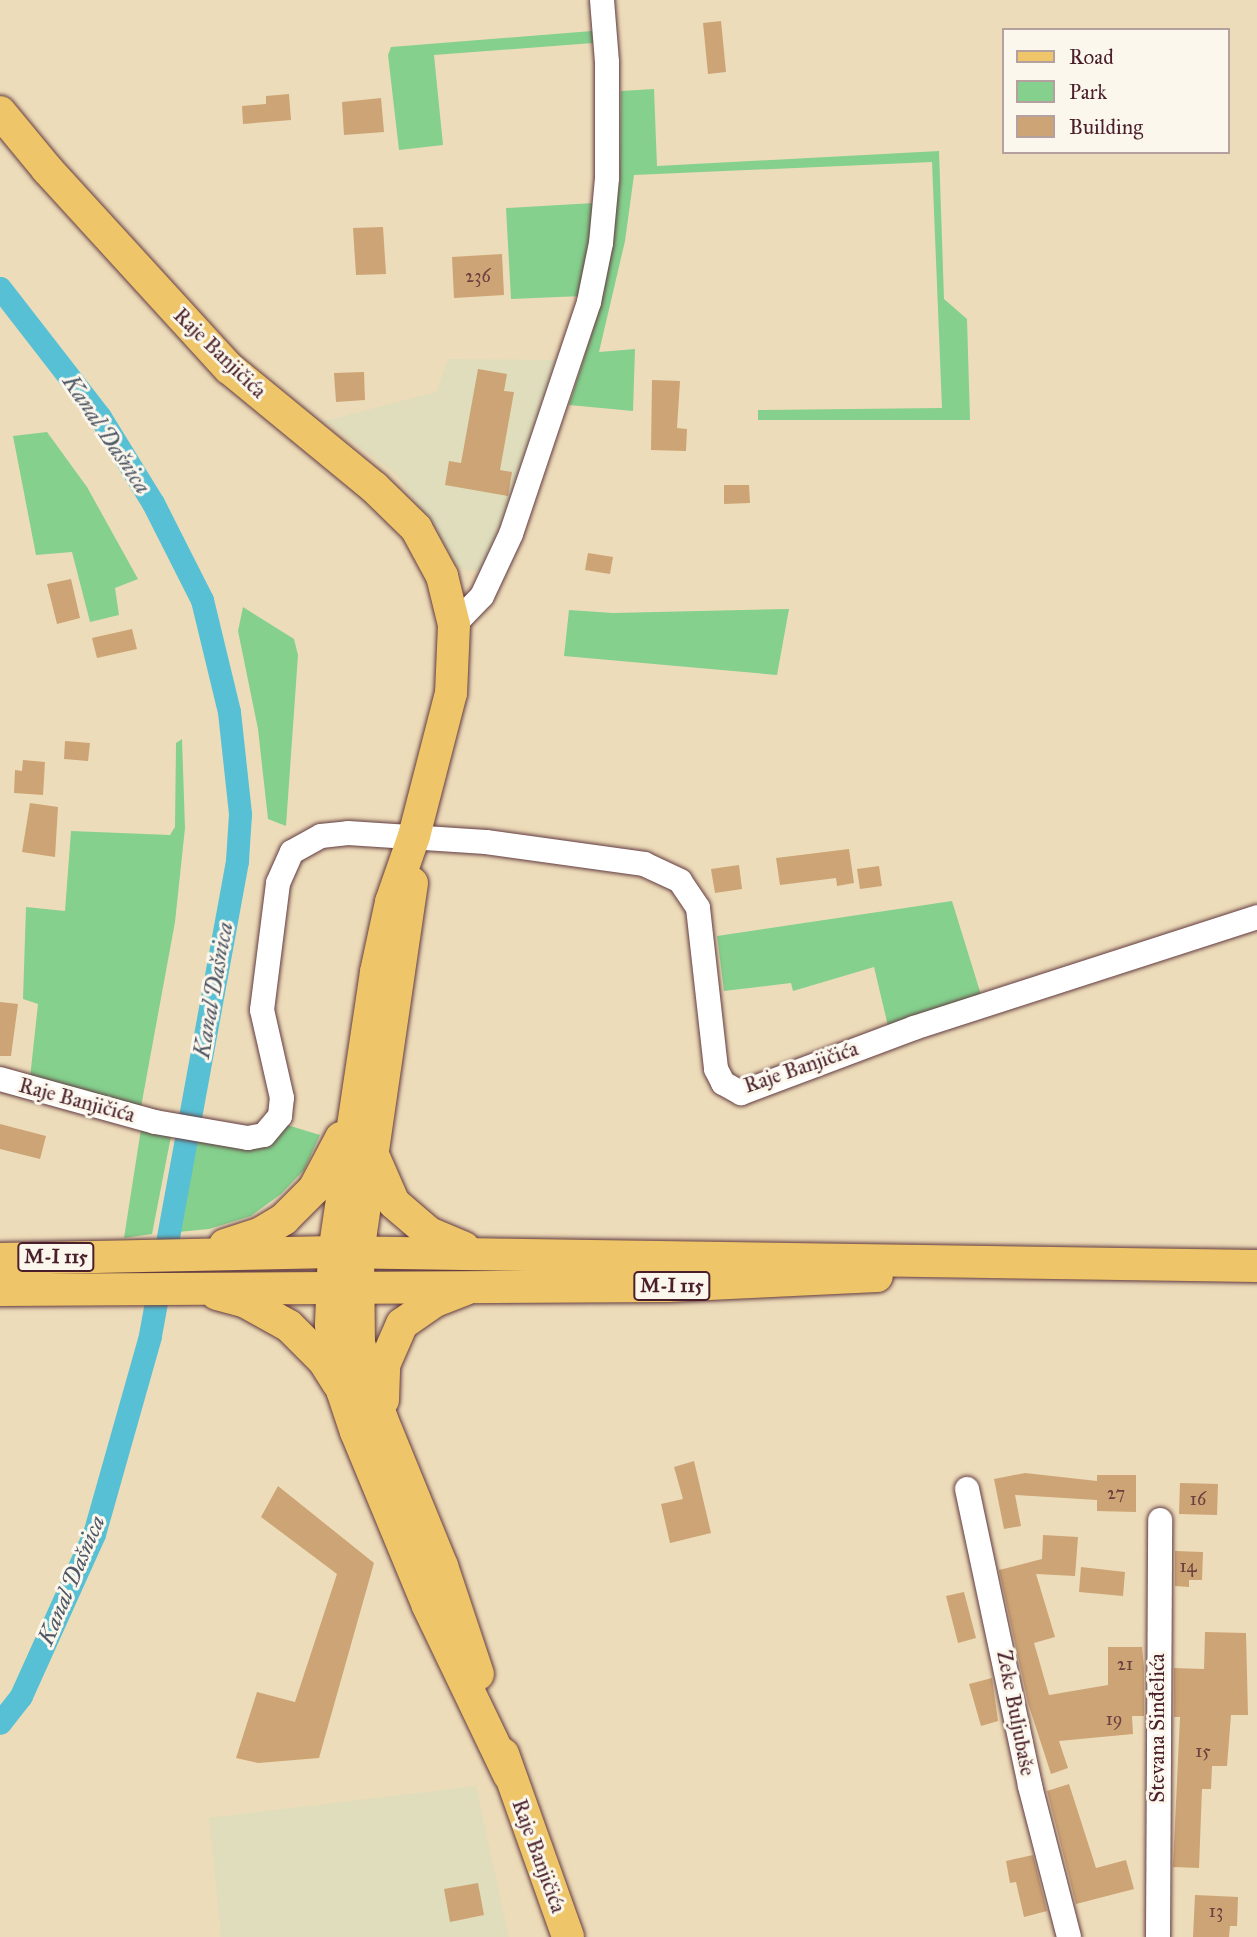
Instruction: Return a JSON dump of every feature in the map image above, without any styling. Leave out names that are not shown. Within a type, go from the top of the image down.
[{"type":"main road","name":"Raje Banjičića","points":[[0,112],[47,169],[229,368],[374,487],[416,528],[442,576],[454,625],[451,693],[414,836]]},
{"type":"main road","points":[[342,1390],[331,1325],[344,1285],[354,1108],[391,902],[414,836]]},
{"type":"main road","points":[[346,1252],[372,1151],[406,949],[414,836]]},
{"type":"main road","points":[[183,1255],[261,1233],[284,1219],[314,1189],[354,1108]]},
{"type":"main road","points":[[372,1151],[383,1184],[409,1218],[429,1233],[479,1253]]},
{"type":"main road","name":"M-I 115","points":[[0,1259],[346,1252],[986,1264],[1257,1266]]},
{"type":"main road","name":"M-I 115","points":[[0,1290],[185,1286],[474,1287],[838,1280],[986,1264]]},
{"type":"main road","points":[[344,1285],[382,1419],[459,1610],[509,1775]]},
{"type":"main road","points":[[185,1286],[244,1301],[289,1326],[324,1361],[342,1390],[428,1606],[509,1775]]},
{"type":"main road","points":[[382,1419],[384,1365],[402,1324],[435,1301],[474,1287]]},
{"type":"main road","name":"Raje Banjičića","points":[[509,1775],[568,1937]]},
{"type":"street","points":[[454,625],[482,596],[511,534],[575,355],[589,302],[601,243],[607,178],[607,62],[602,0]]},
{"type":"street","name":"Raje Banjičića","points":[[0,1079],[155,1122],[248,1138],[264,1135],[280,1116],[282,1098],[262,1010],[278,883],[292,852],[321,836],[414,836],[632,862],[680,881],[698,908],[716,1069],[723,1083],[741,1093],[914,1028],[1257,917]]},
{"type":"street","name":"Zeke Buljubaše","points":[[967,1489],[1030,1786],[1069,1937]]},
{"type":"street","name":"Stevana Sinđelića","points":[[1158,1937],[1160,1520]]},
{"type":"shaded area","points":[[448,359],[556,360],[511,508],[481,572],[460,569],[397,475],[325,421],[436,392]]},
{"type":"shaded area","points":[[476,1786],[509,1937],[221,1937],[209,1818]]},
{"type":"green space","points":[[592,31],[593,43],[434,55],[443,145],[399,150],[388,55],[391,47]]},
{"type":"green space","points":[[654,89],[657,166],[939,151],[944,299],[967,319],[970,420],[758,420],[758,410],[942,408],[932,162],[634,175],[625,241],[599,352],[635,349],[633,411],[569,405],[597,317],[610,255],[620,177],[621,91]]},
{"type":"green space","points":[[594,203],[582,296],[511,299],[506,208]]},
{"type":"green space","points":[[47,432],[87,487],[138,579],[115,588],[119,615],[90,622],[72,552],[36,555],[13,436]]},
{"type":"green space","points":[[243,607],[294,639],[298,655],[286,826],[268,819],[258,729],[238,631]]},
{"type":"green space","points":[[789,609],[777,675],[564,656],[569,610],[613,613]]},
{"type":"green space","points":[[182,739],[185,828],[175,922],[141,1107],[30,1078],[38,1004],[23,999],[26,907],[65,911],[71,831],[170,835],[175,827],[176,743]]},
{"type":"green space","points":[[952,901],[982,998],[888,1026],[874,967],[793,991],[791,983],[724,991],[717,936]]},
{"type":"green space","points":[[284,1124],[320,1135],[304,1170],[281,1194],[251,1216],[209,1229],[178,1232],[198,1135]]},
{"type":"green space","points":[[141,1129],[171,1136],[152,1234],[124,1238]]},
{"type":"building","points":[[721,21],[726,72],[708,74],[703,23]]},
{"type":"building","points":[[289,94],[291,120],[243,124],[242,106],[266,104],[266,96]]},
{"type":"building","points":[[381,98],[384,132],[344,135],[342,102]]},
{"type":"building","points":[[383,227],[386,274],[356,275],[353,228]]},
{"type":"building","points":[[502,254],[504,295],[454,298],[452,257]]},
{"type":"building","points":[[478,369],[507,374],[504,391],[514,392],[500,470],[512,472],[508,496],[445,485],[449,461],[461,463]]},
{"type":"building","points":[[364,372],[365,400],[336,402],[334,373]]},
{"type":"building","points":[[652,380],[680,381],[677,428],[687,429],[686,451],[651,450]]},
{"type":"building","points":[[724,485],[749,485],[750,503],[724,504]]},
{"type":"building","points":[[588,553],[613,557],[610,574],[585,570]]},
{"type":"building","points":[[71,579],[80,618],[57,624],[47,584]]},
{"type":"building","points":[[132,629],[137,649],[97,658],[92,638]]},
{"type":"building","points":[[65,741],[90,743],[88,761],[64,759]]},
{"type":"building","points":[[23,760],[45,762],[43,795],[14,793],[15,770],[22,771]]},
{"type":"building","points":[[30,803],[58,807],[55,857],[22,852]]},
{"type":"building","points":[[849,849],[854,883],[837,886],[836,878],[780,885],[776,858]]},
{"type":"building","points":[[739,865],[742,889],[715,893],[711,869]]},
{"type":"building","points":[[879,866],[882,886],[860,889],[857,869]]},
{"type":"building","points":[[0,1002],[18,1004],[11,1056],[0,1056]]},
{"type":"building","points":[[0,1124],[46,1136],[40,1159],[0,1149]]},
{"type":"building","points":[[694,1461],[711,1533],[670,1543],[661,1504],[683,1499],[674,1467]]},
{"type":"building","points":[[1025,1473],[1097,1481],[1097,1475],[1136,1475],[1136,1512],[1097,1511],[1097,1500],[1015,1495],[1021,1526],[1004,1529],[994,1479]]},
{"type":"building","points":[[1180,1483],[1218,1484],[1217,1515],[1179,1514]]},
{"type":"building","points":[[278,1486],[374,1563],[319,1758],[258,1763],[236,1758],[257,1692],[295,1702],[337,1574],[261,1517]]},
{"type":"building","points":[[1043,1535],[1078,1537],[1075,1576],[1036,1574],[1055,1637],[1034,1643],[1049,1695],[1108,1685],[1108,1647],[1142,1647],[1144,1667],[1144,1716],[1132,1716],[1133,1734],[1059,1741],[1068,1768],[1051,1774],[1028,1703],[999,1570],[1042,1559]]},
{"type":"building","points":[[1175,1551],[1203,1552],[1202,1580],[1189,1580],[1189,1587],[1175,1586]]},
{"type":"building","points":[[1081,1567],[1125,1572],[1123,1596],[1079,1592]]},
{"type":"building","points":[[964,1592],[976,1638],[958,1643],[946,1596]]},
{"type":"building","points":[[1205,1632],[1246,1633],[1248,1715],[1231,1715],[1227,1766],[1212,1766],[1211,1789],[1202,1789],[1199,1868],[1173,1867],[1180,1717],[1174,1717],[1174,1668],[1204,1669]]},
{"type":"building","points":[[992,1678],[998,1721],[981,1726],[969,1684]]},
{"type":"building","points":[[1069,1784],[1096,1868],[1126,1860],[1134,1889],[1076,1904],[1047,1791]]},
{"type":"building","points":[[1033,1855],[1047,1911],[1024,1917],[1016,1882],[1010,1883],[1006,1861]]},
{"type":"building","points":[[478,1883],[484,1915],[450,1922],[444,1889]]},
{"type":"building","points":[[1195,1895],[1238,1897],[1237,1926],[1230,1926],[1229,1937],[1193,1937]]},
{"type":"waterway","name":"Kanal Dašnica","points":[[0,288],[100,417],[153,503],[202,600],[229,712],[240,814],[237,861],[150,1336],[94,1534],[21,1696],[0,1723]]}]
